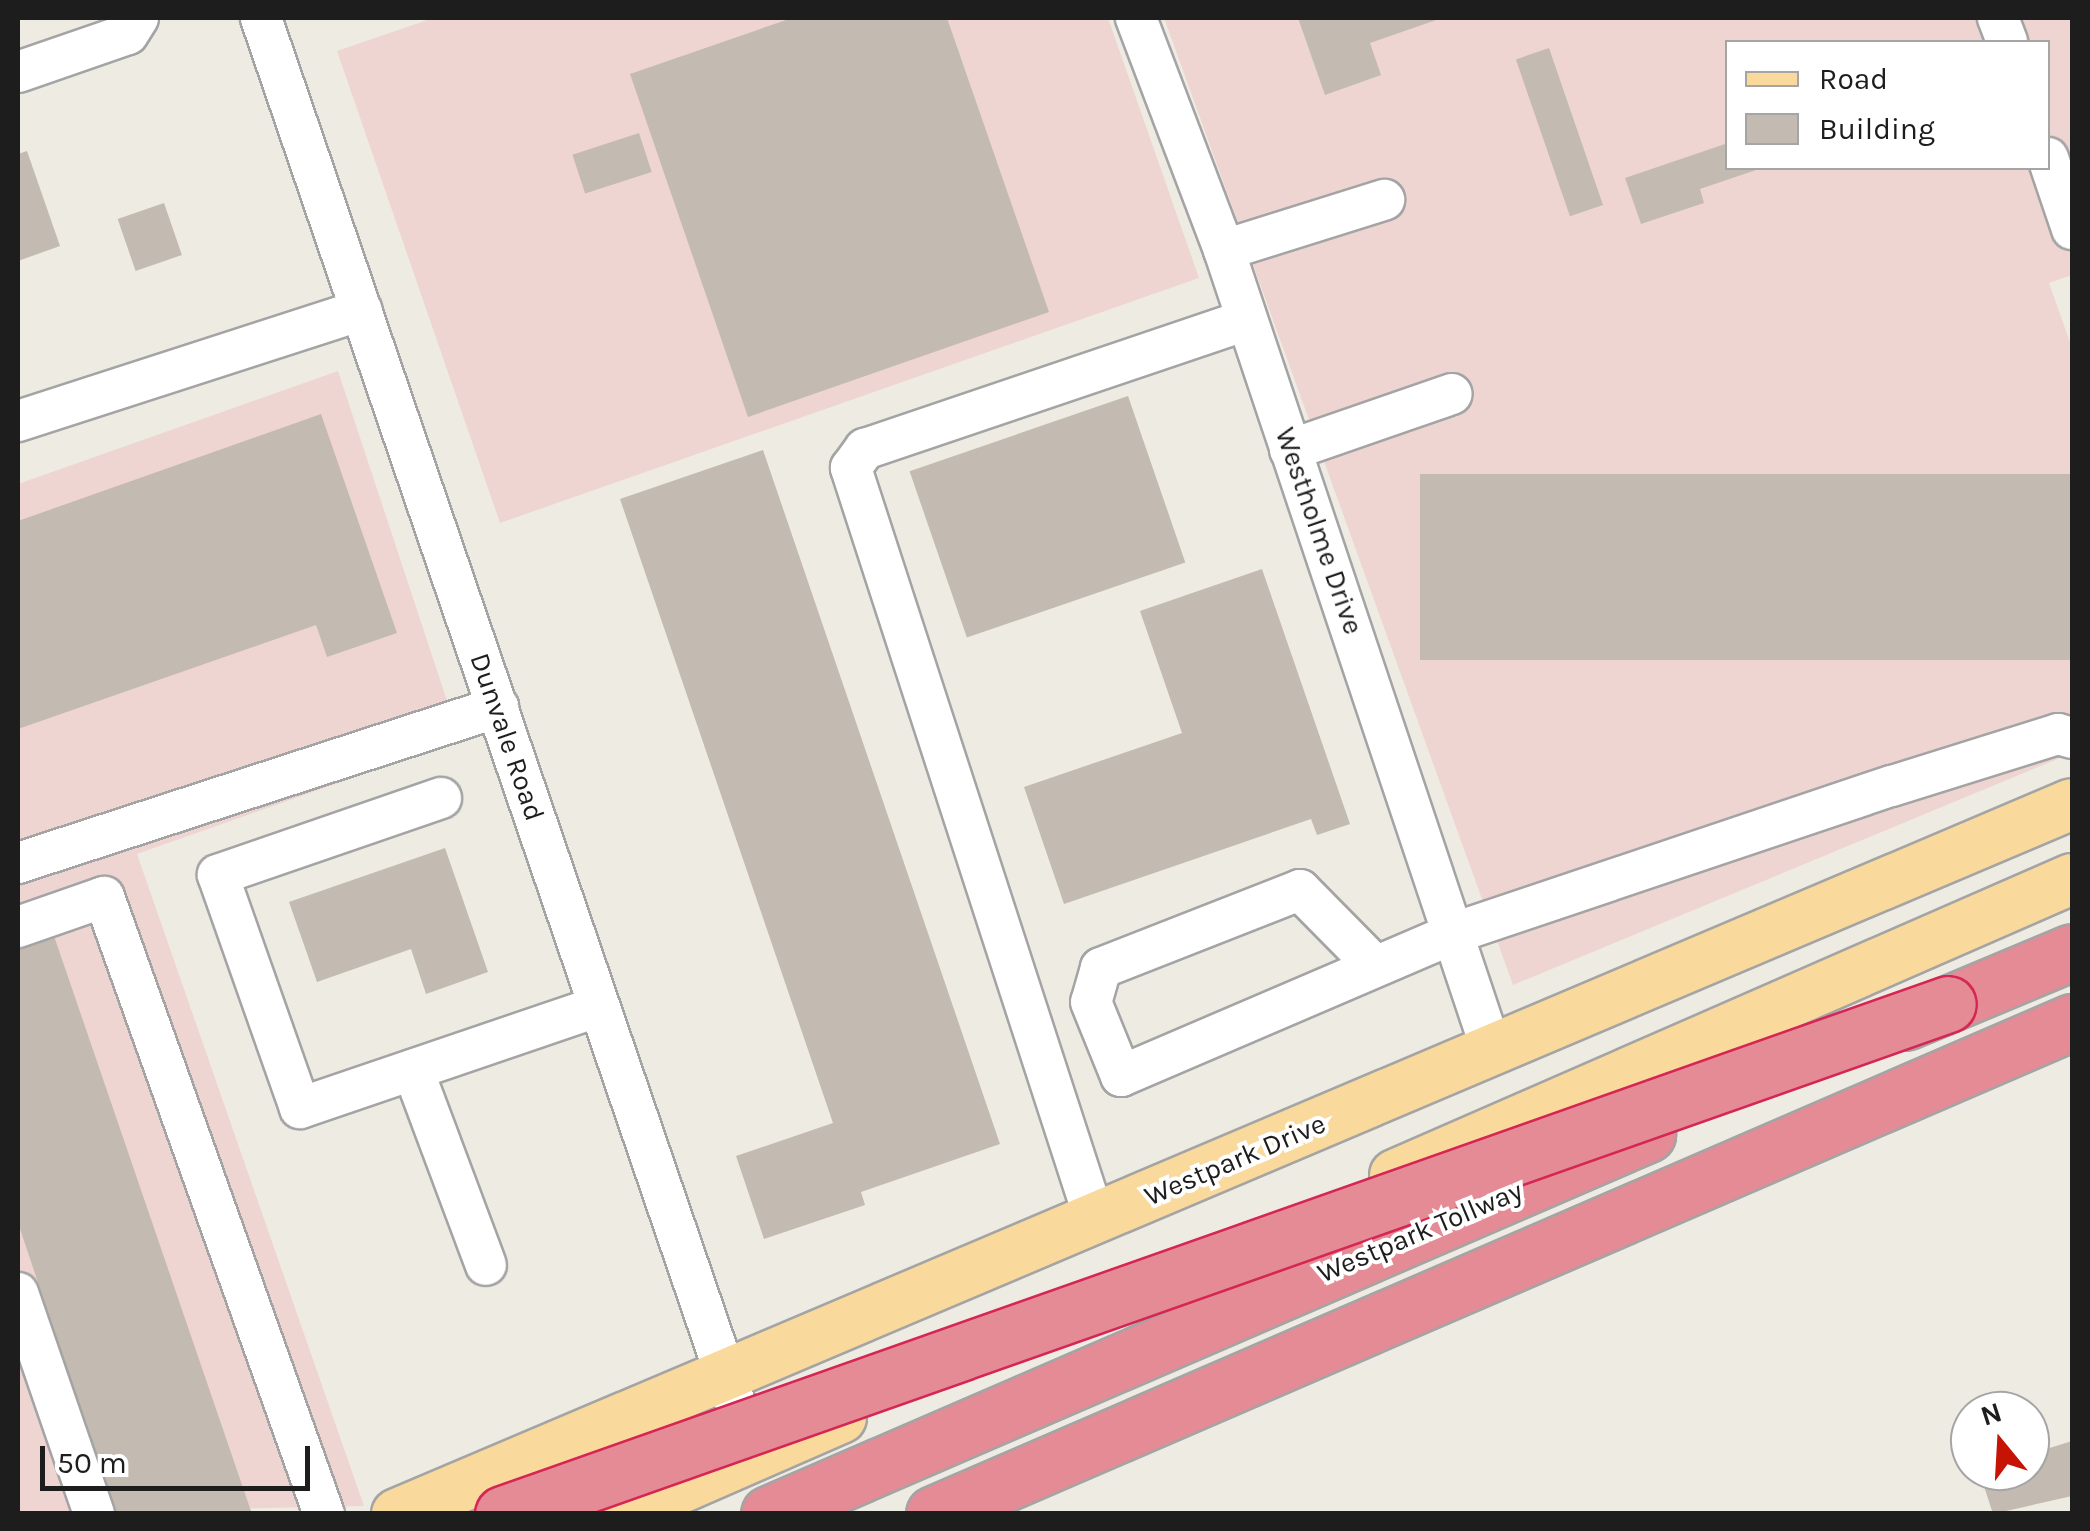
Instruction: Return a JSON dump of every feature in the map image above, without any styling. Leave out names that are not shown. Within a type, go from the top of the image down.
[{"type":"highway","name":"Westpark Tollway","points":[[769,1514],[2072,952]]},
{"type":"highway","points":[[503,1514],[1948,1004]]},
{"type":"highway","points":[[934,1514],[2072,1022]]},
{"type":"main road","name":"Westpark Drive","points":[[397,1514],[728,1380],[1491,1048],[2072,804]]},
{"type":"main road","points":[[621,1514],[2072,878]]},
{"type":"street","points":[[18,72],[128,34],[138,18]]},
{"type":"street","name":"Dunvale Road","points":[[262,18],[754,1457]]},
{"type":"street","name":"Westholme Drive","points":[[1136,18],[1224,250],[1491,1048]]},
{"type":"street","points":[[2050,164],[2072,230]]},
{"type":"street","points":[[1224,250],[1384,200]]},
{"type":"street","points":[[18,422],[361,310]]},
{"type":"street","points":[[1095,1220],[851,468],[865,449],[1246,320]]},
{"type":"street","points":[[1290,450],[1452,394]]},
{"type":"street","points":[[18,863],[498,707]]},
{"type":"street","points":[[1374,964],[1300,890],[1101,968],[1091,1002],[1121,1076],[1374,964],[1454,933],[1892,786],[2058,734],[2072,738]]},
{"type":"street","points":[[441,798],[218,875],[300,1108],[597,1007]]},
{"type":"street","points":[[18,926],[104,897],[324,1514]]},
{"type":"street","points":[[413,1070],[486,1264]]},
{"type":"street","points":[[18,1293],[94,1514]]},
{"type":"shaded area","points":[[433,18],[1108,18],[1199,278],[500,523],[337,51]]},
{"type":"shaded area","points":[[1164,18],[2072,18],[2072,275],[2049,283],[2072,348],[2072,753],[1513,985]]},
{"type":"shaded area","points":[[338,371],[460,740],[137,854],[364,1506],[18,1513],[18,484]]},
{"type":"building","points":[[792,18],[947,18],[1049,312],[748,417],[630,74]]},
{"type":"building","points":[[1298,18],[1442,18],[1370,43],[1381,75],[1325,95]]},
{"type":"building","points":[[1549,48],[1603,205],[1570,216],[1516,59]]},
{"type":"building","points":[[639,133],[652,172],[585,194],[572,155]]},
{"type":"building","points":[[1725,144],[1725,170],[1756,170],[1700,189],[1704,203],[1641,224],[1625,178]]},
{"type":"building","points":[[27,151],[60,246],[18,261],[18,154]]},
{"type":"building","points":[[164,203],[182,255],[136,271],[118,219]]},
{"type":"building","points":[[1128,396],[1185,562],[967,638],[910,471]]},
{"type":"building","points":[[321,414],[397,633],[327,657],[316,625],[18,729],[18,521]]},
{"type":"building","points":[[763,450],[1000,1144],[861,1192],[865,1205],[764,1239],[736,1156],[833,1123],[620,499]]},
{"type":"building","points":[[1420,474],[2072,474],[2072,660],[1420,660]]},
{"type":"building","points":[[1262,569],[1350,824],[1317,835],[1311,819],[1064,904],[1024,787],[1182,733],[1140,611]]},
{"type":"building","points":[[445,848],[488,972],[426,994],[411,949],[317,982],[289,902]]},
{"type":"building","points":[[53,933],[252,1514],[116,1514],[18,1223],[18,945]]},
{"type":"building","points":[[2072,1441],[2072,1496],[1993,1514],[1986,1491],[2050,1491],[2050,1448]]}]
